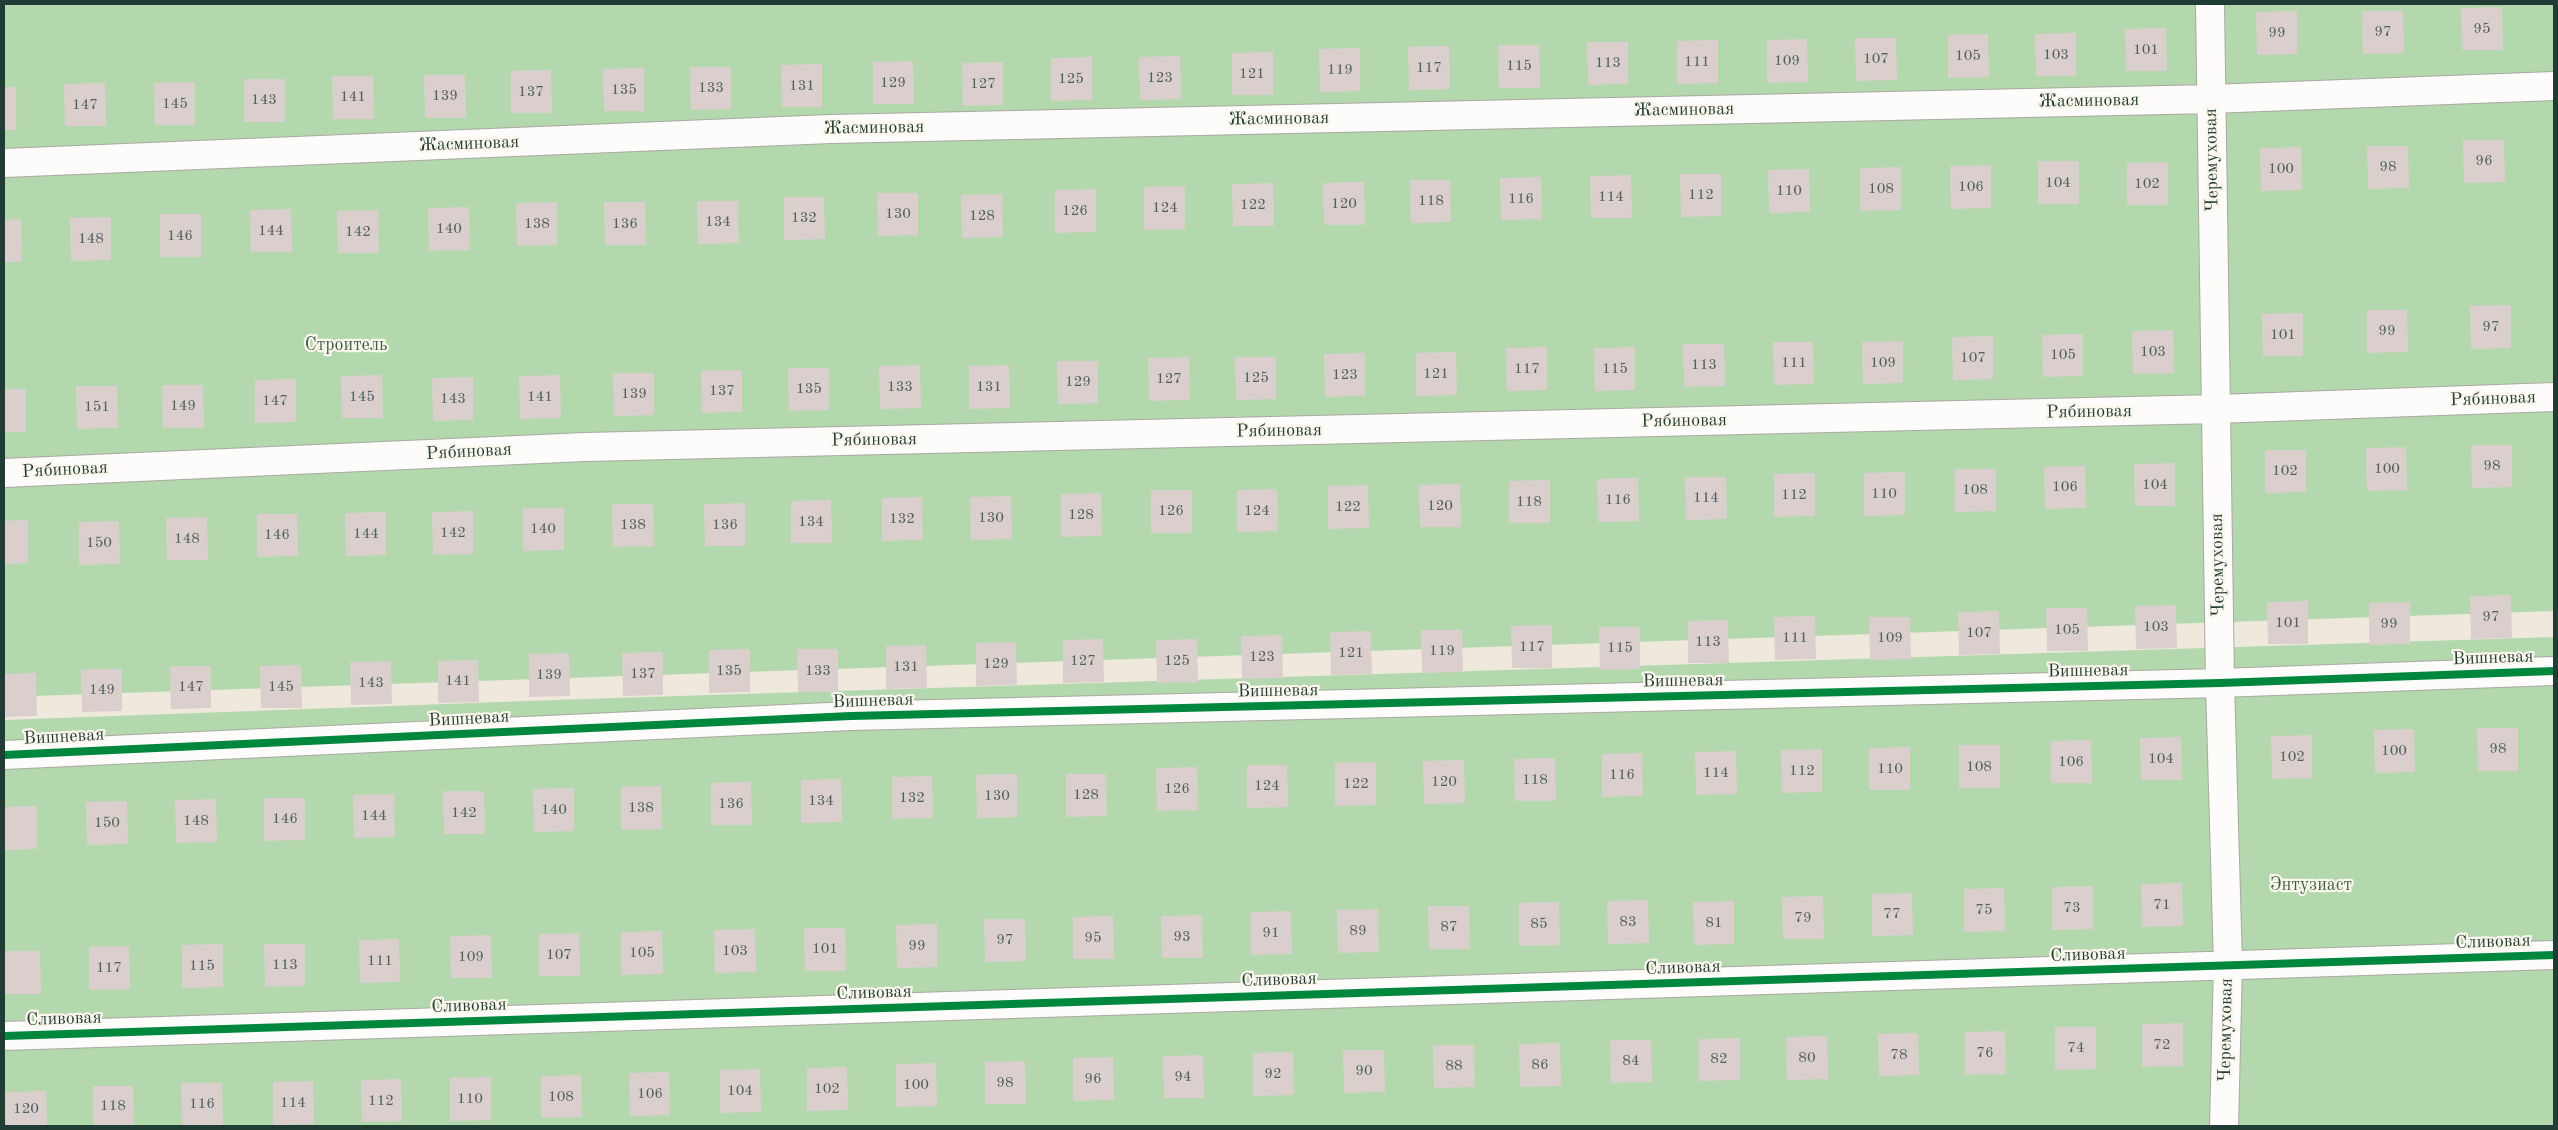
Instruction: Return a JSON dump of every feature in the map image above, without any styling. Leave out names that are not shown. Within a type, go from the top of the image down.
[{"type":"street","name":"Черемуховая","points":[[2210,4],[2220,683],[2228,965],[2224,1126]]},
{"type":"street","name":"Жасминовая","points":[[4,163],[831,129],[2211,98],[2554,86]]},
{"type":"street","name":"Рябиновая","points":[[4,472],[585,447],[2216,409],[2554,397]]},
{"type":"street","name":"Вишневая","points":[[4,755],[851,716],[2220,683],[2554,671]]},
{"type":"street","name":"Сливовая","points":[[4,1036],[2554,955]]},
{"type":"green space","name":"Строитель","points":[[4,4],[2554,4],[2554,611],[4,697]]},
{"type":"green space","name":"Энтузиаст","points":[[2554,637],[2554,1126],[4,1126],[4,720],[583,699]]},
{"type":"building","points":[[2502,7],[2503,50],[2462,50],[2461,8]]},
{"type":"building","points":[[2297,11],[2297,54],[2257,55],[2256,12]]},
{"type":"building","points":[[2362,11],[2403,11],[2404,53],[2363,54]]},
{"type":"building","points":[[2166,28],[2167,71],[2126,71],[2125,29]]},
{"type":"building","points":[[2076,33],[2076,76],[2036,76],[2035,34]]},
{"type":"building","points":[[1988,34],[1989,77],[1948,78],[1948,35]]},
{"type":"building","points":[[1855,38],[1896,38],[1897,80],[1856,81]]},
{"type":"building","points":[[1807,39],[1808,82],[1767,83],[1767,40]]},
{"type":"building","points":[[1718,40],[1718,83],[1677,84],[1677,41]]},
{"type":"building","points":[[1587,42],[1628,42],[1628,84],[1588,85]]},
{"type":"building","points":[[1498,45],[1539,45],[1540,88],[1499,88]]},
{"type":"building","points":[[1449,46],[1450,89],[1409,90],[1408,47]]},
{"type":"building","points":[[1360,48],[1360,91],[1320,92],[1319,49]]},
{"type":"building","points":[[1273,52],[1273,95],[1232,95],[1232,53]]},
{"type":"building","points":[[1180,56],[1181,99],[1140,100],[1139,57]]},
{"type":"building","points":[[1092,57],[1092,100],[1051,101],[1051,58]]},
{"type":"building","points":[[913,61],[914,104],[873,104],[873,62]]},
{"type":"building","points":[[1003,62],[1003,105],[963,106],[962,63]]},
{"type":"building","points":[[822,64],[822,107],[782,107],[781,65]]},
{"type":"building","points":[[690,67],[731,67],[731,109],[691,110]]},
{"type":"building","points":[[644,68],[644,111],[604,111],[603,69]]},
{"type":"building","points":[[551,70],[552,113],[511,113],[511,71]]},
{"type":"building","points":[[424,75],[465,75],[466,118],[425,118]]},
{"type":"building","points":[[332,76],[373,76],[374,119],[333,119]]},
{"type":"building","points":[[244,79],[285,79],[285,122],[244,122]]},
{"type":"building","points":[[195,82],[195,125],[155,125],[154,83]]},
{"type":"building","points":[[105,83],[106,126],[65,126],[64,84]]},
{"type":"building","points":[[4,87],[16,87],[16,130],[4,130]]},
{"type":"building","points":[[2463,140],[2504,140],[2505,182],[2464,183]]},
{"type":"building","points":[[2367,146],[2408,146],[2409,188],[2368,189]]},
{"type":"building","points":[[2301,147],[2302,190],[2261,191],[2260,148]]},
{"type":"building","points":[[2038,161],[2079,161],[2079,204],[2038,204]]},
{"type":"building","points":[[2168,162],[2168,205],[2127,205],[2127,163]]},
{"type":"building","points":[[1991,165],[1991,208],[1951,209],[1950,166]]},
{"type":"building","points":[[1901,167],[1901,210],[1860,211],[1860,168]]},
{"type":"building","points":[[1809,169],[1810,212],[1769,213],[1768,170]]},
{"type":"building","points":[[1680,174],[1721,174],[1721,216],[1681,217]]},
{"type":"building","points":[[1631,175],[1632,218],[1591,218],[1590,176]]},
{"type":"building","points":[[1541,177],[1542,219],[1501,220],[1500,178]]},
{"type":"building","points":[[1410,180],[1450,180],[1451,222],[1411,223]]},
{"type":"building","points":[[1364,182],[1365,225],[1324,225],[1323,183]]},
{"type":"building","points":[[1273,183],[1274,226],[1233,226],[1232,184]]},
{"type":"building","points":[[1185,186],[1185,229],[1144,230],[1144,187]]},
{"type":"building","points":[[1096,189],[1096,232],[1055,233],[1055,190]]},
{"type":"building","points":[[877,193],[918,193],[918,235],[878,236]]},
{"type":"building","points":[[1002,194],[1003,237],[962,238],[961,195]]},
{"type":"building","points":[[784,197],[824,197],[825,239],[784,240]]},
{"type":"building","points":[[697,201],[738,201],[739,243],[698,244]]},
{"type":"building","points":[[557,202],[557,245],[517,246],[516,203]]},
{"type":"building","points":[[604,202],[645,202],[646,245],[605,245]]},
{"type":"building","points":[[469,207],[470,250],[429,251],[428,208]]},
{"type":"building","points":[[291,209],[292,252],[251,252],[250,210]]},
{"type":"building","points":[[378,210],[379,253],[338,253],[337,211]]},
{"type":"building","points":[[160,214],[201,214],[201,257],[160,257]]},
{"type":"building","points":[[111,217],[111,260],[71,261],[70,218]]},
{"type":"building","points":[[21,219],[22,262],[4,262],[4,220]]},
{"type":"building","points":[[2511,305],[2511,348],[2471,349],[2470,306]]},
{"type":"building","points":[[2367,310],[2407,310],[2408,352],[2367,353]]},
{"type":"building","points":[[2303,313],[2303,356],[2263,356],[2262,314]]},
{"type":"building","points":[[2173,330],[2174,373],[2133,374],[2132,331]]},
{"type":"building","points":[[2083,334],[2083,376],[2043,377],[2042,335]]},
{"type":"building","points":[[1993,336],[1993,379],[1953,380],[1952,337]]},
{"type":"building","points":[[1903,341],[1903,383],[1863,384],[1862,342]]},
{"type":"building","points":[[1773,342],[1813,342],[1814,384],[1774,385]]},
{"type":"building","points":[[1683,344],[1724,344],[1725,386],[1684,387]]},
{"type":"building","points":[[1547,347],[1547,390],[1507,391],[1506,348]]},
{"type":"building","points":[[1635,347],[1635,390],[1595,391],[1594,348]]},
{"type":"building","points":[[1456,352],[1457,395],[1416,396],[1416,353]]},
{"type":"building","points":[[1365,353],[1365,396],[1325,397],[1324,354]]},
{"type":"building","points":[[1189,357],[1190,400],[1149,401],[1148,358]]},
{"type":"building","points":[[1235,357],[1276,357],[1276,399],[1236,400]]},
{"type":"building","points":[[1057,361],[1098,361],[1098,403],[1058,404]]},
{"type":"building","points":[[920,365],[921,408],[880,409],[879,366]]},
{"type":"building","points":[[1009,365],[1010,408],[969,409],[969,366]]},
{"type":"building","points":[[788,368],[829,368],[829,410],[789,411]]},
{"type":"building","points":[[742,370],[742,412],[702,413],[701,371]]},
{"type":"building","points":[[613,373],[654,373],[654,415],[614,416]]},
{"type":"building","points":[[382,375],[383,418],[342,418],[341,376]]},
{"type":"building","points":[[560,375],[561,418],[520,419],[519,376]]},
{"type":"building","points":[[473,377],[473,420],[433,421],[432,378]]},
{"type":"building","points":[[296,379],[296,422],[255,423],[255,380]]},
{"type":"building","points":[[162,385],[203,385],[204,428],[163,428]]},
{"type":"building","points":[[76,386],[117,386],[118,428],[77,429]]},
{"type":"building","points":[[4,389],[26,389],[26,432],[4,432]]},
{"type":"building","points":[[2471,445],[2512,445],[2512,487],[2472,488]]},
{"type":"building","points":[[2406,447],[2407,490],[2367,491],[2366,448]]},
{"type":"building","points":[[2265,450],[2306,450],[2306,492],[2265,493]]},
{"type":"building","points":[[2175,463],[2175,506],[2135,506],[2134,464]]},
{"type":"building","points":[[2085,466],[2086,508],[2045,509],[2044,467]]},
{"type":"building","points":[[1955,469],[1996,469],[1996,511],[1955,512]]},
{"type":"building","points":[[1905,472],[1905,515],[1864,516],[1864,473]]},
{"type":"building","points":[[1815,473],[1815,516],[1774,517],[1774,474]]},
{"type":"building","points":[[1685,477],[1726,477],[1727,519],[1686,520]]},
{"type":"building","points":[[1638,478],[1639,521],[1598,522],[1597,479]]},
{"type":"building","points":[[1550,480],[1550,523],[1509,523],[1509,481]]},
{"type":"building","points":[[1460,484],[1461,527],[1420,527],[1419,485]]},
{"type":"building","points":[[1368,485],[1369,528],[1328,529],[1328,486]]},
{"type":"building","points":[[1277,489],[1278,531],[1237,532],[1237,490]]},
{"type":"building","points":[[1151,490],[1192,490],[1192,533],[1151,533]]},
{"type":"building","points":[[1101,493],[1102,536],[1061,537],[1061,494]]},
{"type":"building","points":[[1011,496],[1012,539],[971,540],[970,497]]},
{"type":"building","points":[[922,497],[923,540],[882,541],[882,498]]},
{"type":"building","points":[[831,500],[832,543],[791,543],[791,501]]},
{"type":"building","points":[[745,503],[745,546],[705,546],[704,504]]},
{"type":"building","points":[[612,504],[653,504],[654,546],[613,547]]},
{"type":"building","points":[[523,508],[564,508],[564,550],[523,551]]},
{"type":"building","points":[[473,511],[473,554],[433,555],[432,512]]},
{"type":"building","points":[[386,512],[386,555],[346,556],[345,513]]},
{"type":"building","points":[[257,514],[297,514],[298,556],[257,557]]},
{"type":"building","points":[[207,517],[208,560],[167,560],[166,518]]},
{"type":"building","points":[[28,520],[28,563],[4,564],[4,521]]},
{"type":"building","points":[[119,521],[120,564],[79,565],[79,522]]},
{"type":"building","points":[[2511,595],[2512,638],[2471,639],[2470,596]]},
{"type":"building","points":[[2308,601],[2308,644],[2268,644],[2267,602]]},
{"type":"building","points":[[2410,602],[2410,644],[2369,645],[2369,603]]},
{"type":"building","points":[[2176,605],[2177,648],[2136,649],[2135,606]]},
{"type":"building","points":[[2046,608],[2087,608],[2088,651],[2047,651]]},
{"type":"building","points":[[1999,611],[2000,654],[1959,655],[1958,612]]},
{"type":"building","points":[[1815,616],[1816,659],[1775,660],[1774,617]]},
{"type":"building","points":[[1869,617],[1910,617],[1911,659],[1870,660]]},
{"type":"building","points":[[1728,620],[1729,663],[1688,663],[1688,621]]},
{"type":"building","points":[[1552,625],[1552,668],[1512,668],[1511,626]]},
{"type":"building","points":[[1599,627],[1640,627],[1640,669],[1600,670]]},
{"type":"building","points":[[1421,630],[1462,630],[1463,672],[1422,673]]},
{"type":"building","points":[[1371,631],[1372,674],[1331,675],[1330,632]]},
{"type":"building","points":[[1282,635],[1283,678],[1242,679],[1241,636]]},
{"type":"building","points":[[1103,639],[1104,682],[1063,683],[1063,640]]},
{"type":"building","points":[[1197,639],[1198,682],[1157,683],[1156,640]]},
{"type":"building","points":[[1016,642],[1017,685],[976,686],[976,643]]},
{"type":"building","points":[[926,645],[927,688],[886,689],[886,646]]},
{"type":"building","points":[[750,649],[750,692],[709,693],[709,650]]},
{"type":"building","points":[[797,649],[838,649],[838,692],[798,692]]},
{"type":"building","points":[[663,652],[663,695],[623,696],[622,653]]},
{"type":"building","points":[[569,653],[570,696],[529,697],[529,654]]},
{"type":"building","points":[[478,660],[479,702],[438,703],[438,661]]},
{"type":"building","points":[[391,661],[392,704],[351,705],[350,662]]},
{"type":"building","points":[[301,665],[302,708],[261,708],[260,666]]},
{"type":"building","points":[[170,666],[211,666],[211,708],[171,709]]},
{"type":"building","points":[[81,669],[122,669],[122,711],[82,712]]},
{"type":"building","points":[[36,673],[37,716],[4,717],[4,674]]},
{"type":"building","points":[[2477,728],[2518,728],[2518,771],[2478,771]]},
{"type":"building","points":[[2414,729],[2415,772],[2375,773],[2374,730]]},
{"type":"building","points":[[2312,735],[2312,778],[2272,779],[2271,736]]},
{"type":"building","points":[[2181,737],[2182,780],[2141,780],[2140,738]]},
{"type":"building","points":[[2091,740],[2092,783],[2051,783],[2051,741]]},
{"type":"building","points":[[1959,745],[2000,745],[2000,788],[1959,788]]},
{"type":"building","points":[[1910,747],[1910,790],[1869,790],[1869,748]]},
{"type":"building","points":[[1822,749],[1822,792],[1782,793],[1781,750]]},
{"type":"building","points":[[1736,751],[1737,794],[1696,795],[1695,752]]},
{"type":"building","points":[[1642,753],[1643,796],[1602,797],[1602,754]]},
{"type":"building","points":[[1555,758],[1556,801],[1515,801],[1514,759]]},
{"type":"building","points":[[1464,760],[1465,803],[1424,804],[1423,761]]},
{"type":"building","points":[[1376,762],[1376,805],[1335,806],[1335,763]]},
{"type":"building","points":[[1247,765],[1287,765],[1288,807],[1247,808]]},
{"type":"building","points":[[1197,767],[1198,810],[1157,811],[1156,768]]},
{"type":"building","points":[[1017,774],[1017,817],[977,818],[976,775]]},
{"type":"building","points":[[1066,774],[1106,774],[1107,816],[1066,817]]},
{"type":"building","points":[[932,776],[933,818],[892,819],[892,777]]},
{"type":"building","points":[[841,779],[842,822],[801,823],[801,780]]},
{"type":"building","points":[[751,782],[752,825],[711,825],[711,783]]},
{"type":"building","points":[[661,786],[662,829],[621,830],[621,787]]},
{"type":"building","points":[[574,788],[574,831],[534,832],[533,789]]},
{"type":"building","points":[[443,791],[484,791],[485,834],[444,834]]},
{"type":"building","points":[[394,794],[395,837],[354,838],[353,795]]},
{"type":"building","points":[[264,798],[305,798],[305,840],[264,841]]},
{"type":"building","points":[[216,799],[217,842],[176,843],[175,800]]},
{"type":"building","points":[[127,801],[128,844],[87,845],[86,802]]},
{"type":"building","points":[[37,806],[37,849],[4,850],[4,807]]},
{"type":"building","points":[[2182,883],[2183,926],[2142,927],[2141,884]]},
{"type":"building","points":[[2093,886],[2093,929],[2052,930],[2052,887]]},
{"type":"building","points":[[2004,888],[2005,931],[1964,932],[1964,889]]},
{"type":"building","points":[[1912,893],[1913,935],[1872,936],[1872,894]]},
{"type":"building","points":[[1823,896],[1824,939],[1783,939],[1782,897]]},
{"type":"building","points":[[1648,900],[1649,943],[1608,944],[1607,901]]},
{"type":"building","points":[[1734,901],[1734,944],[1694,945],[1693,902]]},
{"type":"building","points":[[1559,902],[1560,945],[1519,946],[1519,903]]},
{"type":"building","points":[[1428,906],[1469,906],[1470,949],[1429,949]]},
{"type":"building","points":[[1378,909],[1379,952],[1338,953],[1337,910]]},
{"type":"building","points":[[1291,911],[1292,954],[1251,955],[1251,912]]},
{"type":"building","points":[[1202,915],[1203,958],[1162,958],[1161,916]]},
{"type":"building","points":[[1113,916],[1114,959],[1073,959],[1073,917]]},
{"type":"building","points":[[984,919],[1025,919],[1026,961],[985,962]]},
{"type":"building","points":[[937,924],[937,967],[897,968],[896,925]]},
{"type":"building","points":[[804,928],[845,928],[846,971],[805,971]]},
{"type":"building","points":[[755,929],[756,972],[715,973],[714,930]]},
{"type":"building","points":[[662,931],[663,974],[621,975],[621,932]]},
{"type":"building","points":[[579,933],[580,976],[539,976],[539,934]]},
{"type":"building","points":[[491,935],[492,978],[451,978],[450,936]]},
{"type":"building","points":[[399,939],[400,982],[360,983],[359,940]]},
{"type":"building","points":[[223,944],[223,987],[182,988],[182,945]]},
{"type":"building","points":[[264,944],[305,944],[305,986],[265,987]]},
{"type":"building","points":[[129,946],[130,989],[89,990],[89,947]]},
{"type":"building","points":[[4,951],[40,951],[41,994],[4,994]]},
{"type":"building","points":[[2183,1023],[2183,1066],[2142,1067],[2142,1024]]},
{"type":"building","points":[[2055,1027],[2096,1027],[2096,1069],[2055,1070]]},
{"type":"building","points":[[2005,1031],[2006,1074],[1965,1075],[1965,1032]]},
{"type":"building","points":[[1918,1033],[1919,1075],[1879,1076],[1878,1034]]},
{"type":"building","points":[[1827,1036],[1828,1079],[1787,1080],[1786,1037]]},
{"type":"building","points":[[1740,1038],[1740,1080],[1699,1081],[1699,1039]]},
{"type":"building","points":[[1610,1040],[1651,1040],[1652,1082],[1611,1083]]},
{"type":"building","points":[[1560,1043],[1561,1086],[1520,1087],[1519,1044]]},
{"type":"building","points":[[1433,1045],[1474,1045],[1475,1087],[1434,1088]]},
{"type":"building","points":[[1343,1050],[1384,1050],[1385,1092],[1344,1093]]},
{"type":"building","points":[[1293,1052],[1294,1095],[1253,1096],[1253,1053]]},
{"type":"building","points":[[1203,1055],[1204,1098],[1164,1098],[1163,1056]]},
{"type":"building","points":[[1113,1057],[1114,1100],[1073,1101],[1073,1058]]},
{"type":"building","points":[[1025,1061],[1026,1104],[985,1104],[985,1062]]},
{"type":"building","points":[[936,1063],[937,1106],[896,1107],[896,1064]]},
{"type":"building","points":[[847,1067],[848,1110],[807,1111],[807,1068]]},
{"type":"building","points":[[760,1069],[761,1112],[720,1113],[720,1070]]},
{"type":"building","points":[[669,1072],[670,1115],[630,1116],[629,1073]]},
{"type":"building","points":[[581,1075],[582,1117],[541,1118],[541,1076]]},
{"type":"building","points":[[491,1077],[491,1120],[450,1121],[450,1078]]},
{"type":"building","points":[[401,1079],[402,1121],[362,1122],[361,1080]]},
{"type":"building","points":[[313,1081],[314,1124],[273,1125],[273,1082]]},
{"type":"building","points":[[181,1083],[222,1083],[223,1125],[182,1126]]},
{"type":"building","points":[[93,1086],[133,1086],[134,1126],[93,1126]]},
{"type":"building","points":[[46,1091],[47,1126],[6,1126],[5,1092]]},
{"type":"cycle path","points":[[4,755],[851,716],[2220,683],[2554,671]]},
{"type":"cycle path","points":[[4,1036],[2554,955]]}]
